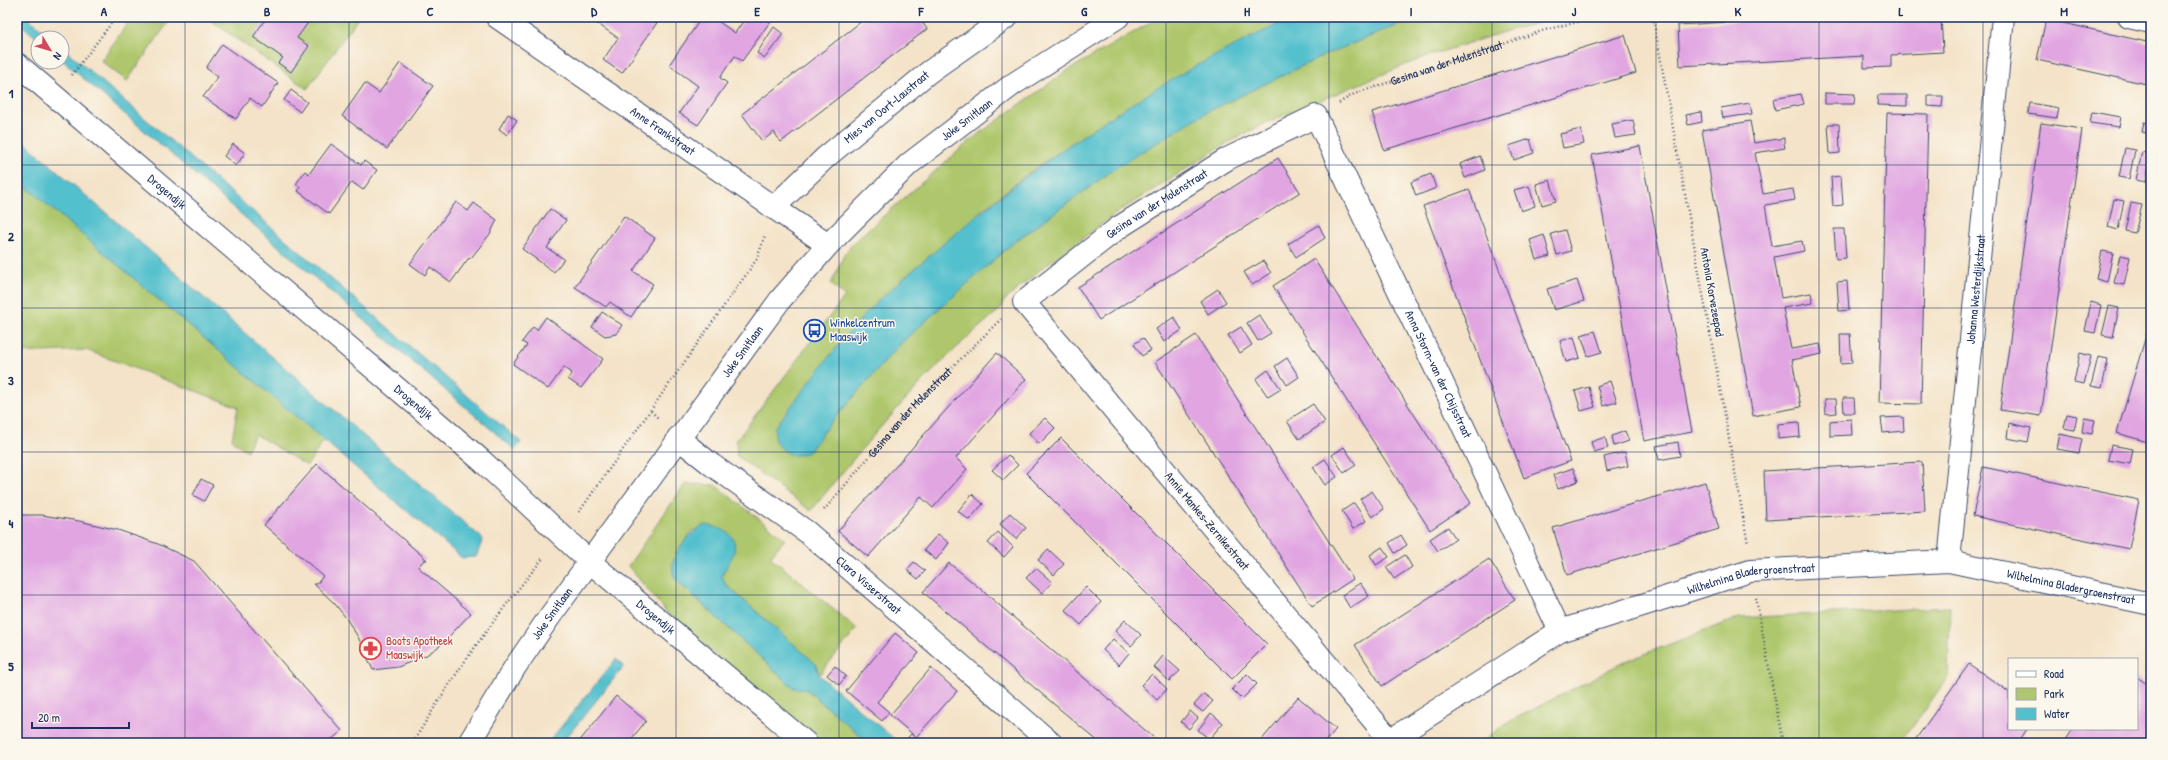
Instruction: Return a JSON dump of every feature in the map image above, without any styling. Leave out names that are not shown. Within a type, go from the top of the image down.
[{"type":"street","name":"Anne Frankstraat","points":[[497,17],[828,245]]},
{"type":"street","name":"Mies van Oort-Laustraat","points":[[774,208],[826,158],[929,72],[1007,17]]},
{"type":"street","name":"Joke Smitlaan","points":[[469,743],[515,666],[678,438],[780,300],[828,245],[909,164],[1012,85],[1094,34],[1118,17]]},
{"type":"street","name":"Joke Smitlaan","points":[[1094,34],[1132,17]]},
{"type":"street","name":"Johanna Westerdijkstraat","points":[[1949,561],[2002,17]]},
{"type":"street","points":[[2129,17],[2151,22]]},
{"type":"street","name":"Drogendijk","points":[[17,64],[481,460],[590,562],[806,743]]},
{"type":"street","name":"Gesina van der Molenstraat","points":[[1024,302],[1118,228],[1227,159],[1316,116]]},
{"type":"street","name":"Anna Storm-van der Chijsstraat","points":[[1316,116],[1560,631]]},
{"type":"street","name":"Annie Mankes-Zernikestraat","points":[[1024,302],[1388,741]]},
{"type":"street","name":"Clara Visserstraat","points":[[678,438],[712,465],[807,532],[1052,743]]},
{"type":"street","name":"Wilhelmina Bladergroenstraat","points":[[1388,741],[1560,631],[1750,571],[1949,561],[2150,599]]},
{"type":"path","points":[[88,55],[116,17]]},
{"type":"path","name":"Gesina van der Molenstraat","points":[[1316,116],[1354,94],[1544,30],[1597,17]]},
{"type":"path","name":"Antonia Korvezeepad","points":[[1653,17],[1746,533],[1750,571],[1783,743]]},
{"type":"path","points":[[413,743],[450,682],[515,592],[561,536],[757,259],[774,208]]},
{"type":"path","name":"Gesina van der Molenstraat","points":[[807,532],[910,409],[1004,315],[1024,302]]},
{"type":"green space","points":[[132,17],[172,17],[127,81],[101,61]]},
{"type":"green space","points":[[206,17],[359,17],[307,89]]},
{"type":"green space","points":[[1160,17],[1295,17],[1192,68],[1087,133],[1034,169],[979,212],[794,403],[775,427],[809,452],[827,427],[902,342],[1014,242],[1117,167],[1205,113],[1327,54],[1418,17],[1562,17],[1510,30],[1422,58],[1263,124],[1222,146],[1121,210],[1042,268],[1003,302],[1002,308],[950,354],[901,404],[811,511],[737,456],[736,441],[845,296],[831,284],[845,253],[856,240],[972,139],[1065,72]]},
{"type":"green space","points":[[17,179],[324,440],[307,466],[255,434],[247,451],[232,440],[238,407],[86,350],[17,353]]},
{"type":"green space","points":[[685,484],[715,485],[785,539],[770,557],[857,629],[819,675],[816,664],[725,584],[722,576],[726,567],[693,530],[676,554],[672,567],[676,580],[794,688],[806,689],[869,743],[817,743],[669,615],[628,566]]},
{"type":"green space","points":[[1950,607],[1948,677],[1901,743],[1481,743],[1505,724],[1626,661],[1738,618]]},
{"type":"water","points":[[17,17],[27,17],[42,30],[30,30],[30,32],[17,21]]},
{"type":"water","points":[[1295,17],[1418,17],[1327,54],[1205,113],[1117,167],[1014,242],[902,342],[827,427],[809,452],[793,456],[783,450],[775,441],[775,427],[837,347],[863,317],[891,289],[974,218],[1060,151],[1151,92],[1246,40]]},
{"type":"water","points":[[70,54],[521,442],[515,450],[70,67]]},
{"type":"water","points":[[17,136],[483,539],[476,557],[462,558],[17,179]]},
{"type":"water","points":[[705,525],[724,530],[729,534],[734,543],[732,557],[722,576],[725,584],[816,664],[819,675],[899,743],[869,743],[806,689],[794,688],[676,580],[673,572],[673,564],[679,548],[691,535]]},
{"type":"water","points":[[616,659],[624,666],[562,743],[548,743]]},
{"type":"building","points":[[267,17],[312,17],[297,38],[309,46],[291,72],[278,63],[283,58],[253,37]]},
{"type":"building","points":[[588,17],[661,17],[622,73],[603,60],[618,38]]},
{"type":"building","points":[[702,17],[712,17],[735,33],[746,17],[769,17],[772,19],[742,61],[735,56],[727,67],[720,78],[727,83],[698,125],[679,113],[698,86],[669,65]]},
{"type":"building","points":[[867,17],[923,17],[920,19],[927,29],[781,142],[774,132],[762,141],[742,114]]},
{"type":"building","points":[[1816,17],[1941,17],[1943,52],[1891,55],[1891,67],[1864,68],[1864,56],[1680,66],[1678,25]]},
{"type":"building","points":[[2046,19],[2151,43],[2151,85],[2037,60]]},
{"type":"building","points":[[774,27],[783,34],[765,58],[757,53]]},
{"type":"building","points":[[1625,35],[1636,73],[1384,150],[1372,112]]},
{"type":"building","points":[[222,44],[278,83],[262,107],[250,98],[236,119],[203,97],[218,77],[206,68]]},
{"type":"building","points":[[400,63],[433,86],[387,149],[342,116],[365,83],[379,93]]},
{"type":"building","points":[[291,90],[307,102],[300,112],[284,100]]},
{"type":"building","points":[[1825,93],[1855,94],[1854,104],[1825,104]]},
{"type":"building","points":[[1801,94],[1804,104],[1775,110],[1773,99]]},
{"type":"building","points":[[1878,95],[1907,95],[1907,106],[1877,105]]},
{"type":"building","points":[[1928,96],[1943,96],[1942,107],[1928,106]]},
{"type":"building","points":[[1750,103],[1752,114],[1723,118],[1721,108]]},
{"type":"building","points":[[2030,103],[2059,108],[2057,118],[2028,114]]},
{"type":"building","points":[[1701,112],[1702,122],[1688,125],[1686,115]]},
{"type":"building","points":[[2092,112],[2121,117],[2119,127],[2090,123]]},
{"type":"building","points":[[1887,113],[1928,114],[1921,404],[1879,403]]},
{"type":"building","points":[[508,114],[517,120],[507,135],[499,129]]},
{"type":"building","points":[[1633,120],[1636,135],[1615,138],[1612,124]]},
{"type":"building","points":[[1750,121],[1754,143],[1784,138],[1785,148],[1755,153],[1763,194],[1793,189],[1795,200],[1765,205],[1772,246],[1802,241],[1804,251],[1774,257],[1781,298],[1811,293],[1813,303],[1783,308],[1791,349],[1820,344],[1822,354],[1792,360],[1801,407],[1753,416],[1702,130]]},
{"type":"building","points":[[2144,122],[2151,124],[2151,134],[2142,132]]},
{"type":"building","points":[[2041,123],[2082,129],[2041,416],[2000,410]]},
{"type":"building","points":[[1828,124],[1839,124],[1840,153],[1830,154]]},
{"type":"building","points":[[1581,129],[1584,144],[1563,148],[1560,134]]},
{"type":"building","points":[[1530,139],[1534,153],[1514,160],[1509,146]]},
{"type":"building","points":[[233,144],[245,153],[236,166],[224,156]]},
{"type":"building","points":[[331,144],[361,165],[364,161],[377,170],[363,190],[352,182],[329,214],[298,191],[300,187],[296,184],[305,171],[309,174]]},
{"type":"building","points":[[1640,146],[1692,432],[1644,441],[1592,155]]},
{"type":"building","points":[[2125,148],[2135,150],[2129,179],[2119,177]]},
{"type":"building","points":[[2142,152],[2151,154],[2146,182],[2136,180]]},
{"type":"building","points":[[1480,156],[1485,170],[1465,178],[1460,164]]},
{"type":"building","points":[[1278,158],[1300,192],[1099,320],[1078,287]]},
{"type":"building","points":[[1431,174],[1436,188],[1416,196],[1411,182]]},
{"type":"building","points":[[1841,176],[1843,205],[1833,206],[1831,177]]},
{"type":"building","points":[[1550,180],[1556,201],[1542,205],[1536,184]]},
{"type":"building","points":[[1529,186],[1535,206],[1521,211],[1514,190]]},
{"type":"building","points":[[1469,189],[1571,461],[1524,478],[1423,206]]},
{"type":"building","points":[[2114,199],[2124,201],[2118,230],[2108,227]]},
{"type":"building","points":[[456,202],[468,211],[474,203],[497,220],[490,234],[471,258],[468,259],[451,282],[430,267],[425,275],[410,264]]},
{"type":"building","points":[[2131,203],[2142,205],[2135,233],[2125,231]]},
{"type":"building","points":[[550,209],[566,220],[547,248],[564,259],[554,272],[522,249]]},
{"type":"building","points":[[624,216],[655,238],[633,271],[653,284],[631,317],[610,302],[606,307],[575,287]]},
{"type":"building","points":[[1319,225],[1325,238],[1296,257],[1288,244]]},
{"type":"building","points":[[1834,229],[1844,229],[1846,258],[1836,259]]},
{"type":"building","points":[[1565,230],[1571,251],[1557,255],[1551,234]]},
{"type":"building","points":[[1544,235],[1550,256],[1536,260],[1530,240]]},
{"type":"building","points":[[2102,251],[2113,253],[2107,282],[2096,279]]},
{"type":"building","points":[[2120,255],[2130,257],[2124,285],[2114,283]]},
{"type":"building","points":[[1314,259],[1471,503],[1430,530],[1273,286]]},
{"type":"building","points":[[1263,261],[1271,273],[1252,285],[1244,272]]},
{"type":"building","points":[[1577,280],[1584,301],[1554,310],[1547,289]]},
{"type":"building","points":[[1847,281],[1849,310],[1839,311],[1837,282]]},
{"type":"building","points":[[1218,289],[1226,302],[1208,314],[1200,301]]},
{"type":"building","points":[[2091,302],[2101,305],[2095,333],[2085,331]]},
{"type":"building","points":[[2109,306],[2119,308],[2113,337],[2102,335]]},
{"type":"building","points":[[602,312],[622,325],[616,334],[605,336],[592,327]]},
{"type":"building","points":[[1259,315],[1271,333],[1258,341],[1247,323]]},
{"type":"building","points":[[546,317],[603,359],[581,388],[568,379],[572,373],[564,367],[548,389],[513,364],[527,345],[522,342],[533,327],[537,330]]},
{"type":"building","points":[[1174,317],[1182,330],[1164,342],[1156,329]]},
{"type":"building","points":[[2151,319],[2151,443],[2117,433]]},
{"type":"building","points":[[1241,327],[1252,345],[1240,353],[1228,335]]},
{"type":"building","points":[[1595,331],[1602,352],[1588,356],[1581,335]]},
{"type":"building","points":[[1840,334],[1850,334],[1852,363],[1841,364]]},
{"type":"building","points":[[1196,335],[1353,579],[1312,606],[1155,362]]},
{"type":"building","points":[[1574,337],[1580,358],[1566,362],[1560,341]]},
{"type":"building","points":[[1143,338],[1151,350],[1142,356],[1134,344]]},
{"type":"building","points":[[997,353],[1026,379],[956,458],[967,469],[933,508],[921,497],[868,557],[838,531]]},
{"type":"building","points":[[2080,353],[2091,356],[2084,384],[2074,382]]},
{"type":"building","points":[[2098,357],[2108,359],[2102,388],[2091,386]]},
{"type":"building","points":[[1287,358],[1299,377],[1287,385],[1275,366]]},
{"type":"building","points":[[1268,370],[1281,389],[1268,397],[1256,379]]},
{"type":"building","points":[[1610,381],[1617,402],[1603,406],[1597,386]]},
{"type":"building","points":[[1589,387],[1595,407],[1581,411],[1575,391]]},
{"type":"building","points":[[1843,398],[1854,398],[1855,413],[1844,413]]},
{"type":"building","points":[[1825,399],[1836,399],[1837,413],[1826,414]]},
{"type":"building","points":[[1313,404],[1325,422],[1299,439],[1287,421]]},
{"type":"building","points":[[2067,414],[2077,416],[2074,430],[2064,428]]},
{"type":"building","points":[[1903,417],[1904,431],[1883,433],[1881,418]]},
{"type":"building","points":[[1045,418],[1055,428],[1039,444],[1029,433]]},
{"type":"building","points":[[2084,418],[2095,420],[2092,434],[2082,432]]},
{"type":"building","points":[[1851,419],[1852,435],[1830,436],[1830,421]]},
{"type":"building","points":[[1799,422],[1800,437],[1778,439],[1778,424]]},
{"type":"building","points":[[2009,423],[2031,428],[2028,442],[2007,438]]},
{"type":"building","points":[[1625,431],[1629,441],[1614,446],[1612,436]]},
{"type":"building","points":[[2060,434],[2082,439],[2079,453],[2057,449]]},
{"type":"building","points":[[1605,437],[1608,448],[1594,452],[1591,442]]},
{"type":"building","points":[[1061,438],[1267,644],[1232,679],[1026,473]]},
{"type":"building","points":[[1678,442],[1680,456],[1659,460],[1656,446]]},
{"type":"building","points":[[2111,445],[2133,449],[2130,464],[2108,460]]},
{"type":"building","points":[[1344,447],[1356,465],[1344,473],[1332,455]]},
{"type":"building","points":[[1625,452],[1628,466],[1607,471],[1604,457]]},
{"type":"building","points":[[1008,455],[1018,465],[1003,480],[992,470]]},
{"type":"building","points":[[1325,459],[1337,477],[1325,485],[1313,467]]},
{"type":"building","points":[[1922,462],[1925,511],[1766,520],[1764,471]]},
{"type":"building","points":[[317,464],[427,560],[424,560],[418,567],[471,613],[441,645],[425,656],[398,667],[373,670],[358,637],[346,618],[335,604],[314,584],[317,584],[323,576],[264,525]]},
{"type":"building","points":[[1983,467],[2139,500],[2129,549],[1973,516]]},
{"type":"building","points":[[1573,468],[1578,481],[1558,489],[1553,475]]},
{"type":"building","points":[[201,479],[213,485],[204,501],[193,495]]},
{"type":"building","points":[[1705,482],[1719,529],[1567,575],[1553,528]]},
{"type":"building","points":[[1372,491],[1384,509],[1372,517],[1360,499]]},
{"type":"building","points":[[972,494],[983,504],[969,520],[958,511]]},
{"type":"building","points":[[1354,503],[1366,521],[1353,529],[1342,511]]},
{"type":"building","points":[[1010,513],[1026,528],[1016,539],[1000,524]]},
{"type":"building","points":[[17,515],[42,515],[79,521],[118,530],[158,544],[194,561],[342,731],[327,743],[17,743]]},
{"type":"building","points":[[1448,527],[1456,539],[1438,551],[1430,539]]},
{"type":"building","points":[[998,532],[1013,547],[1004,557],[988,543]]},
{"type":"building","points":[[938,534],[949,543],[936,560],[924,550]]},
{"type":"building","points":[[1401,535],[1407,545],[1395,553],[1389,543]]},
{"type":"building","points":[[1382,547],[1389,557],[1376,565],[1370,555]]},
{"type":"building","points":[[1048,549],[1064,564],[1054,575],[1038,560]]},
{"type":"building","points":[[1405,555],[1412,567],[1394,579],[1386,567]]},
{"type":"building","points":[[1489,559],[1515,600],[1382,686],[1355,645]]},
{"type":"building","points":[[914,562],[925,571],[918,579],[907,570]]},
{"type":"building","points":[[949,563],[1160,743],[1100,743],[1023,678],[923,592]]},
{"type":"building","points":[[1036,568],[1052,582],[1042,593],[1026,578]]},
{"type":"building","points":[[1360,583],[1369,596],[1350,608],[1342,595]]},
{"type":"building","points":[[1086,587],[1101,602],[1081,625],[1065,610]]},
{"type":"building","points":[[1125,620],[1141,635],[1131,646],[1115,631]]},
{"type":"building","points":[[895,633],[919,653],[877,702],[889,712],[882,721],[846,691]]},
{"type":"building","points":[[1113,639],[1129,653],[1119,665],[1103,650]]},
{"type":"building","points":[[1163,656],[1180,671],[1169,681],[1154,667]]},
{"type":"building","points":[[1969,664],[2008,691],[2008,730],[2026,730],[2018,743],[1913,743]]},
{"type":"building","points":[[835,666],[846,676],[839,685],[827,675]]},
{"type":"building","points":[[931,668],[957,691],[916,737],[890,715]]},
{"type":"building","points":[[1152,674],[1167,689],[1157,700],[1141,685]]},
{"type":"building","points":[[1247,674],[1257,684],[1242,699],[1232,689]]},
{"type":"building","points":[[2138,678],[2151,687],[2151,743],[2064,743],[2072,730],[2138,730]]},
{"type":"building","points":[[1204,694],[1213,701],[1203,712],[1194,705]]},
{"type":"building","points":[[616,696],[646,721],[628,743],[578,743]]},
{"type":"building","points":[[1298,697],[1336,729],[1324,743],[1259,743]]},
{"type":"building","points":[[1190,711],[1198,718],[1189,729],[1181,722]]},
{"type":"building","points":[[1211,713],[1223,723],[1209,739],[1198,730]]},
{"type":"building","points":[[911,734],[921,743],[903,743]]},
{"type":"place","name":"Winkelcentrum Maaswijk","points":[[814,330]]},
{"type":"place","name":"Boots Apotheek Maaswijk","points":[[370,648]]}]
